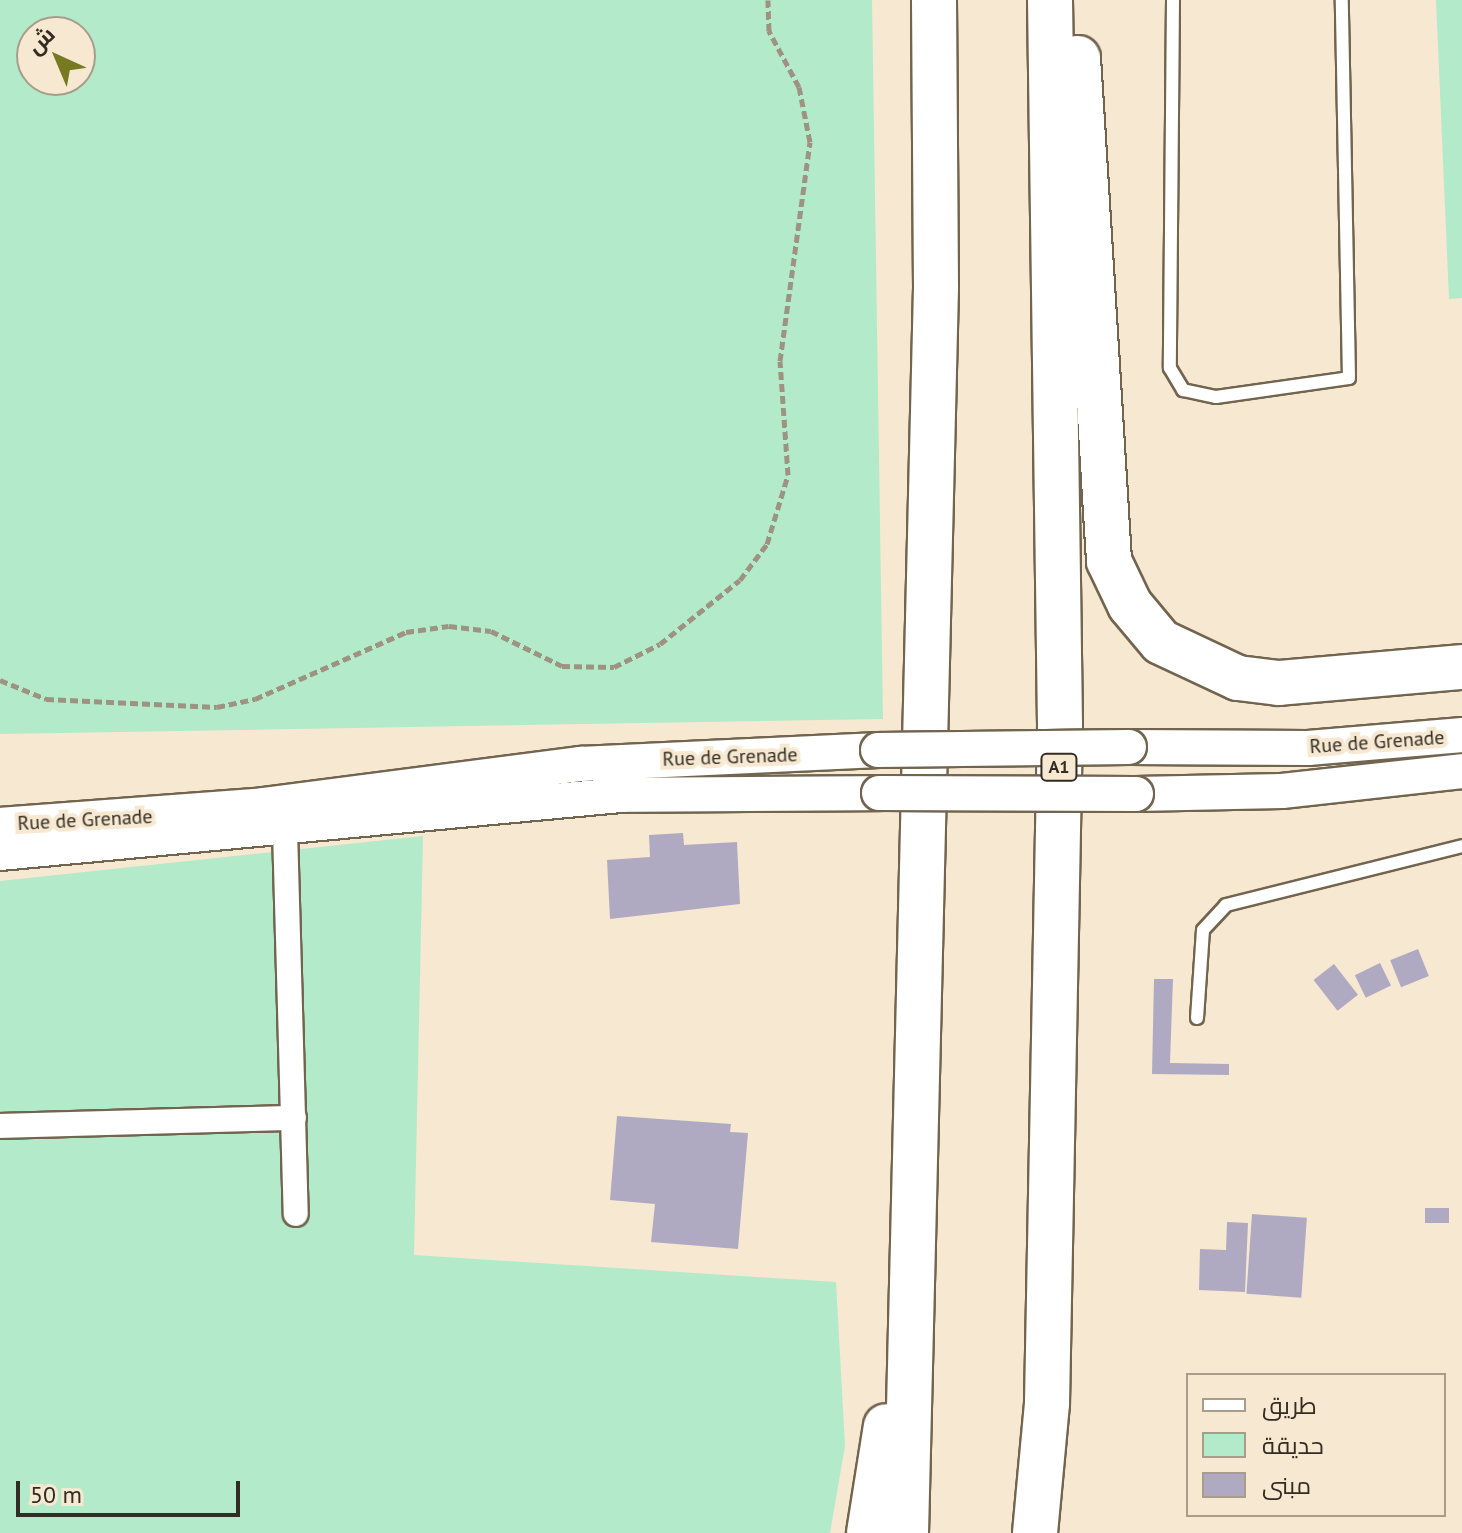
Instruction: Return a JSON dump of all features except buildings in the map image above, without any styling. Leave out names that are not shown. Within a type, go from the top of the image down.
[{"type":"highway","points":[[906,1533],[936,287],[934,0]]},
{"type":"highway","name":"A1","points":[[1035,1533],[1047,1403],[1060,725],[1050,0]]},
{"type":"highway","points":[[1074,0],[1109,561],[1130,605],[1161,642],[1201,667],[1238,678],[1279,683],[1462,667]]},
{"type":"highway","points":[[869,1533],[912,1225]]},
{"type":"highway","points":[[1047,1403],[1050,1533]]},
{"type":"street","name":"Rue de Grenade","points":[[0,853],[285,816],[581,764],[878,750],[1308,748],[1462,735]]},
{"type":"street","name":"Rue de Grenade","points":[[0,825],[285,816],[620,795],[1282,791],[1462,771]]},
{"type":"street","points":[[285,816],[296,1214]]},
{"type":"street","points":[[0,1126],[294,1118]]},
{"type":"lane","points":[[1173,0],[1170,368],[1183,390],[1216,397],[1349,378],[1342,0]]},
{"type":"lane","points":[[1197,1018],[1203,930],[1226,905],[1462,846]]},
{"type":"path","points":[[0,680],[46,699],[217,707],[255,699],[406,632],[449,626],[491,631],[562,666],[614,667],[660,644],[740,580],[767,544],[788,475],[780,361],[810,142],[799,87],[769,31],[768,0]]},
{"type":"green space","points":[[0,0],[872,0],[883,719],[0,734]]},
{"type":"green space","points":[[1436,0],[1462,0],[1462,298],[1449,299]]},
{"type":"green space","points":[[423,836],[414,1255],[836,1282],[845,1446],[830,1533],[0,1533],[0,881]]}]
